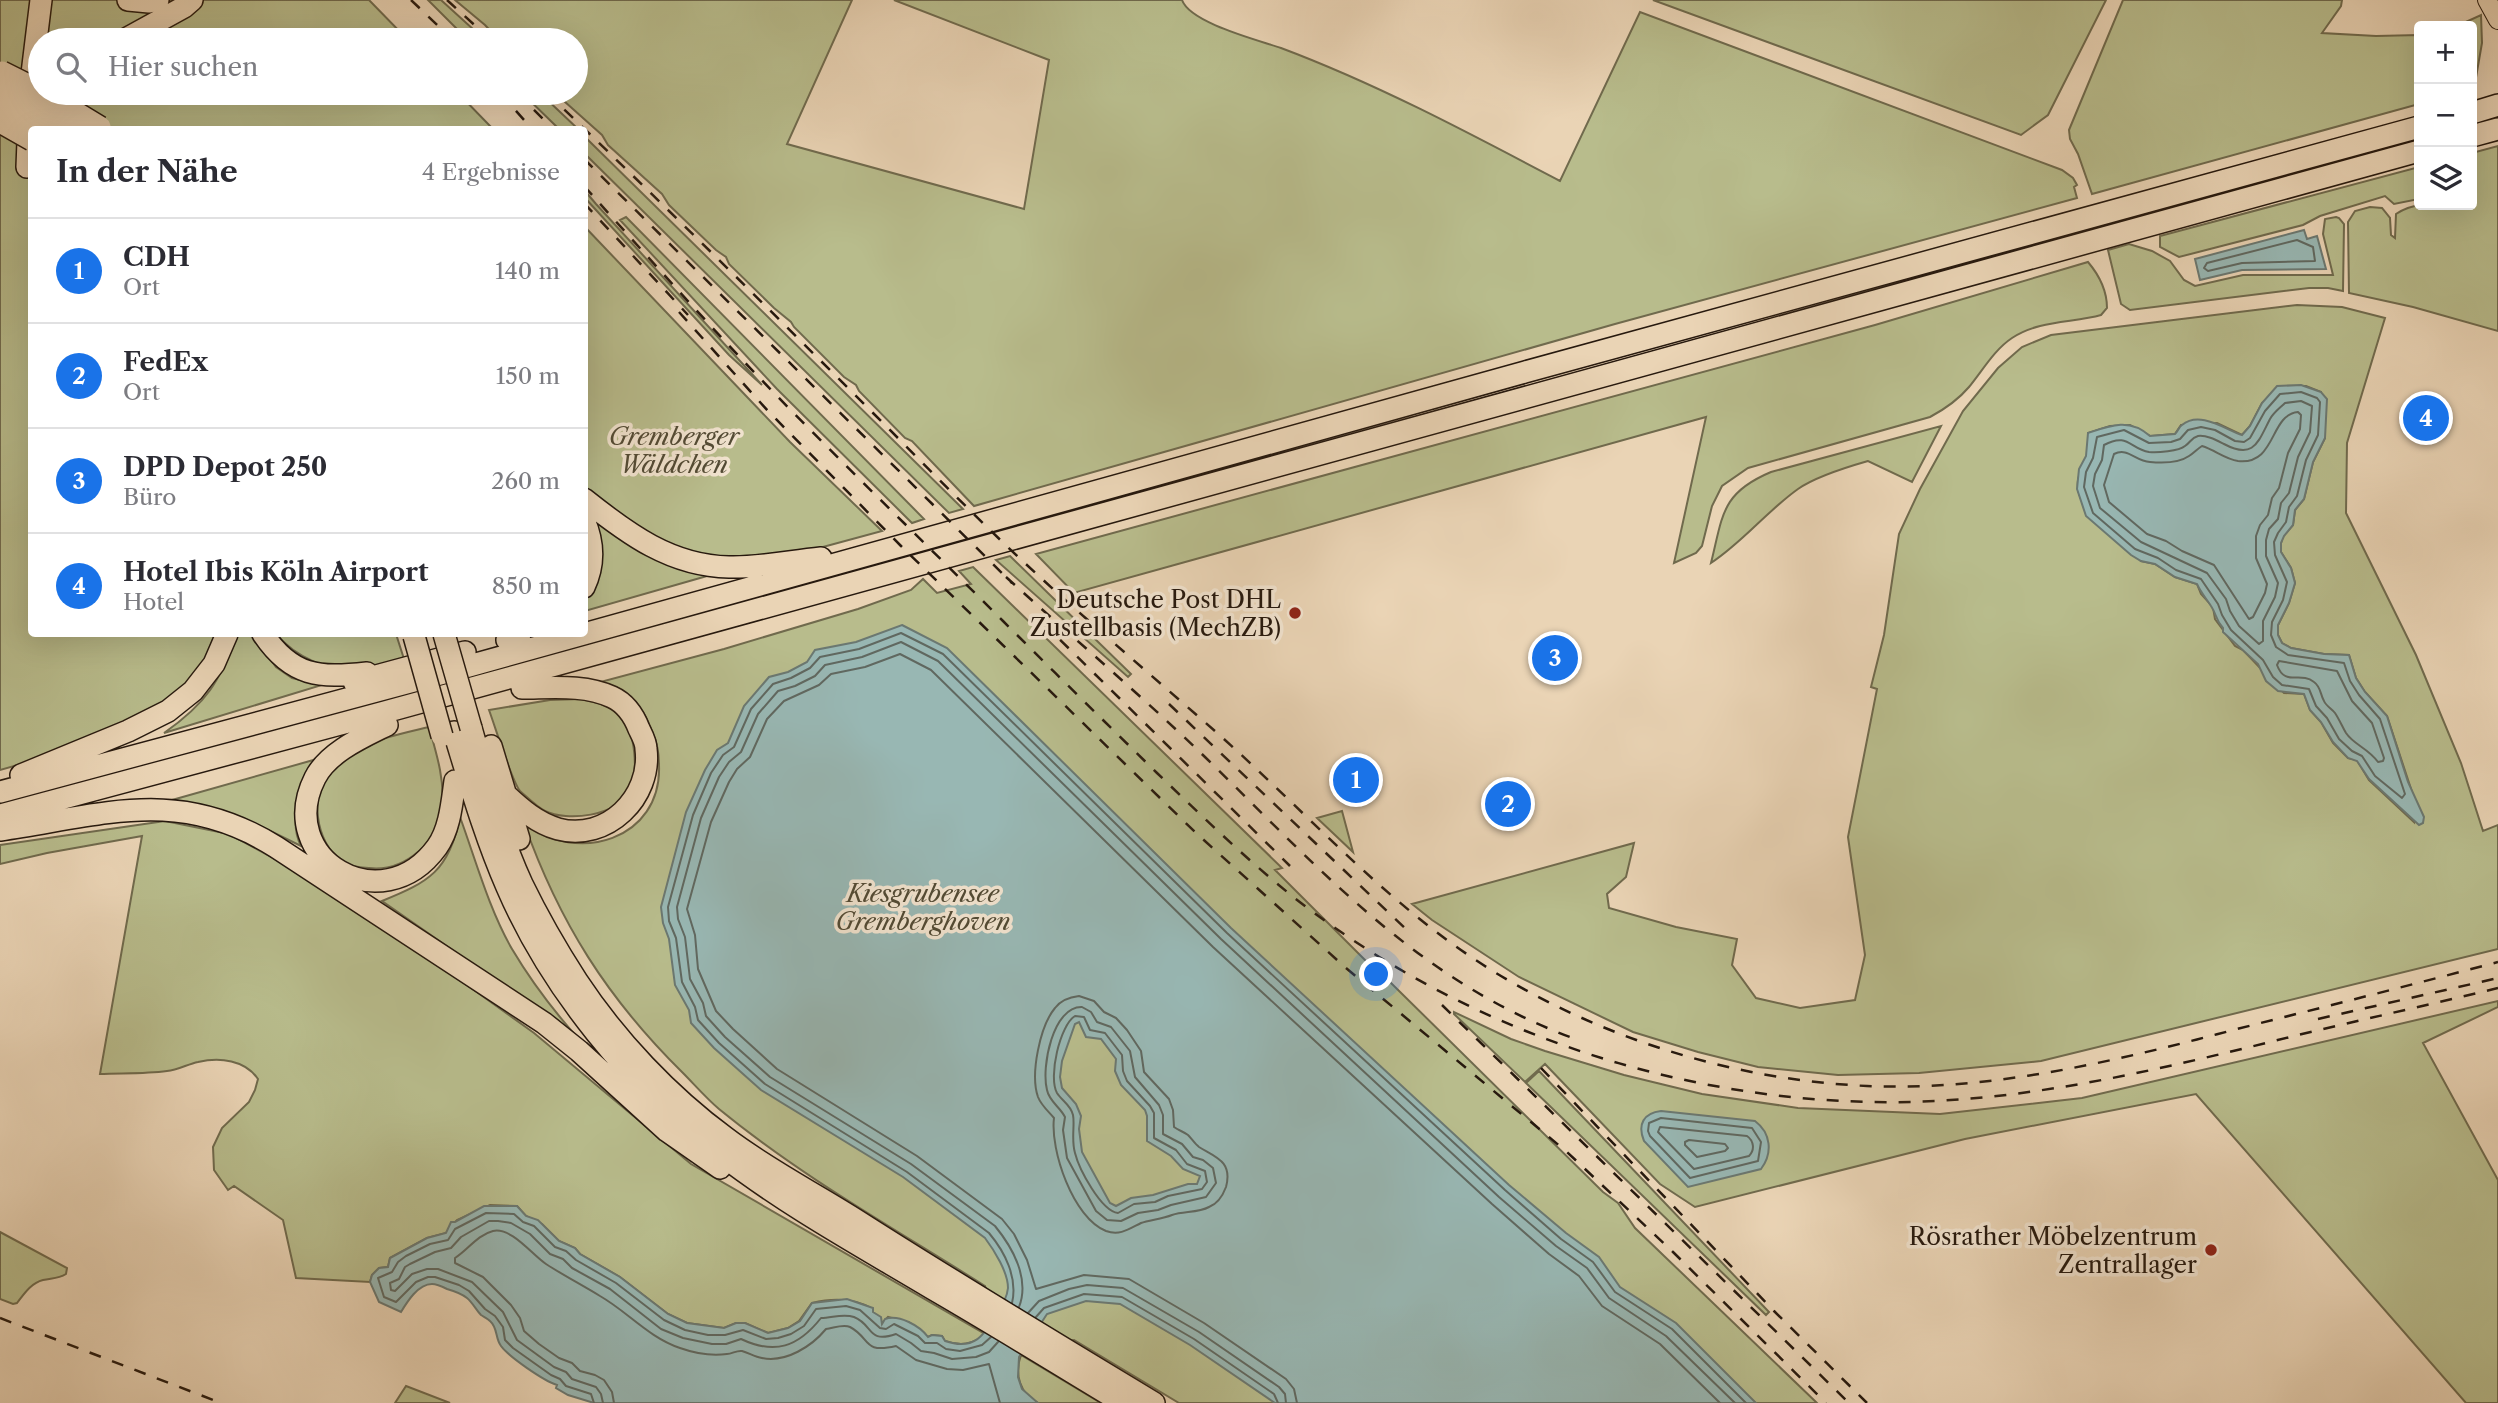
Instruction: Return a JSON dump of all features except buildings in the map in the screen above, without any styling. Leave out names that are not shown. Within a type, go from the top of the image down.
[{"type":"highway","points":[[38,28],[41,0]]},
{"type":"highway","points":[[128,0],[158,0]]},
{"type":"highway","points":[[146,28],[192,0]]},
{"type":"highway","points":[[1,77],[28,87]]},
{"type":"highway","points":[[1,77],[28,99]]},
{"type":"highway","points":[[29,105],[29,126]]},
{"type":"highway","points":[[36,105],[69,126]]},
{"type":"highway","points":[[64,105],[99,126]]},
{"type":"highway","points":[[50,126],[70,105]]},
{"type":"highway","points":[[0,106],[44,126]]},
{"type":"highway","points":[[2477,112],[2498,106]]},
{"type":"highway","points":[[0,122],[28,138]]},
{"type":"highway","points":[[588,632],[2414,128]]},
{"type":"highway","points":[[2477,135],[2498,129]]},
{"type":"highway","points":[[27,167],[28,141]]},
{"type":"highway","points":[[0,815],[865,580],[2414,152]]},
{"type":"highway","points":[[588,502],[645,544],[696,564],[729,567],[885,551]]},
{"type":"highway","points":[[588,530],[593,553],[588,577]]},
{"type":"highway","points":[[588,618],[793,561]]},
{"type":"highway","points":[[266,744],[324,740],[522,688],[615,660],[760,607]]},
{"type":"highway","points":[[0,786],[168,712],[193,691],[214,664],[226,637]]},
{"type":"highway","points":[[266,637],[284,659],[296,668],[306,671],[334,676],[390,671]]},
{"type":"highway","points":[[419,637],[463,730],[522,883],[578,982],[632,1051],[670,1091],[726,1138],[792,1182],[812,1204]]},
{"type":"highway","points":[[445,637],[482,823],[507,888]]},
{"type":"highway","points":[[387,725],[334,756],[316,776],[306,807],[309,835],[322,857],[338,871],[356,880],[383,881],[405,875],[424,861],[438,845],[450,814],[463,730],[459,637]]},
{"type":"highway","points":[[218,733],[285,704],[390,671],[514,637]]},
{"type":"highway","points":[[0,792],[570,637]]},
{"type":"highway","points":[[463,730],[505,794],[536,819],[559,829],[573,831],[591,829],[622,815],[633,802],[645,778],[646,748],[634,716],[613,698],[583,689],[522,688]]},
{"type":"highway","points":[[454,781],[488,861],[507,888],[567,992],[623,1064],[663,1105],[718,1152],[812,1204],[1046,1347],[1154,1403]]},
{"type":"highway","points":[[505,794],[515,830],[544,896],[580,960],[617,1011],[643,1043],[696,1098],[812,1204]]},
{"type":"highway","points":[[0,830],[153,808],[188,811],[239,826],[276,847],[544,1023],[685,1145],[711,1163],[812,1204]]},
{"type":"highway","points":[[1046,1347],[1123,1403]]},
{"type":"main road","points":[[2487,0],[2498,20]]},
{"type":"green space","points":[[0,0],[369,0],[396,28],[28,28],[28,105],[470,105],[490,126],[28,126],[28,637],[214,637],[205,660],[176,698],[46,757],[0,770]]},
{"type":"green space","points":[[428,0],[441,0],[472,28],[456,28]]},
{"type":"green space","points":[[455,0],[852,0],[787,144],[1024,209],[1049,60],[894,0],[1182,0],[1198,16],[1211,23],[1352,77],[1457,127],[1560,181],[1640,12],[2062,170],[2073,178],[2077,185],[2074,187],[2077,198],[1615,324],[974,506],[856,385],[844,377],[729,264],[726,257],[669,205],[662,194],[568,105],[588,105],[588,28],[488,28]]},
{"type":"green space","points":[[1653,0],[2106,0],[2048,115],[2021,135]]},
{"type":"green space","points":[[2123,0],[2342,0],[2341,6],[2322,33],[2414,35],[2414,105],[2092,194],[2070,139],[2069,130]]},
{"type":"green space","points":[[2481,15],[2482,43],[2477,72],[2477,21],[2468,21]]},
{"type":"green space","points":[[534,105],[553,105],[575,126],[556,126]]},
{"type":"green space","points":[[588,140],[963,509],[949,513],[588,157]]},
{"type":"green space","points":[[2498,146],[2498,331],[2413,307],[2349,293],[2348,222],[2355,211],[2370,207],[2382,208],[2390,218],[2391,235],[2395,238],[2396,214],[2404,209],[2414,206],[2414,210],[2477,210],[2477,152]]},
{"type":"green space","points":[[2414,168],[2414,200],[2394,204],[2385,196],[2320,216],[2303,225],[2179,257],[2160,247],[2160,236]]},
{"type":"green space","points":[[588,195],[762,385],[729,355],[588,201]]},
{"type":"green space","points":[[626,217],[924,519],[912,523],[777,389],[620,220]]},
{"type":"green space","points":[[2336,217],[2344,224],[2343,291],[2309,288],[2130,310],[2121,304],[2108,250],[2129,244],[2152,251],[2170,261],[2184,280],[2195,286],[2243,275],[2333,275],[2323,234],[2325,219]]},
{"type":"green space","name":"Gremberger Wäldchen","points":[[588,230],[790,442],[882,531],[786,557],[730,563],[668,549],[588,493]]},
{"type":"green space","points":[[2088,262],[2106,295],[2107,308],[2101,315],[2022,332],[1994,354],[1960,396],[1930,417],[1748,468],[1722,486],[1712,506],[1702,546],[1696,553],[1674,563],[1706,417],[1074,593],[1036,554],[1875,325]]},
{"type":"green space","points":[[2297,305],[2342,307],[2385,318],[2347,443],[2346,513],[2416,655],[2461,763],[2483,831],[2498,825],[2498,949],[2041,1061],[1919,1073],[1838,1075],[1758,1067],[1633,1032],[1519,977],[1412,904],[1634,843],[1626,877],[1607,894],[1609,908],[1676,927],[1737,939],[1732,965],[1756,998],[1800,1008],[1855,1000],[1865,955],[1848,837],[1877,689],[1871,687],[1884,635],[1899,534],[1920,489],[1963,411],[1998,368],[2022,347],[2051,335]],"holes":[[[2281,386],[2306,386],[2321,392],[2325,438],[2313,462],[2304,499],[2295,510],[2293,525],[2283,536],[2281,543],[2281,552],[2291,568],[2295,583],[2278,625],[2278,635],[2282,643],[2291,648],[2349,655],[2356,678],[2387,716],[2413,795],[2414,822],[2369,780],[2357,760],[2348,758],[2333,743],[2321,722],[2310,710],[2304,694],[2284,693],[2243,650],[2235,646],[2215,619],[2213,607],[2201,594],[2197,584],[2175,577],[2155,564],[2141,561],[2081,499],[2079,493],[2079,477],[2088,453],[2088,433],[2110,426],[2130,425],[2150,436],[2175,434],[2181,425],[2217,423],[2242,435],[2262,403]]]},
{"type":"green space","points":[[1941,426],[1912,482],[1868,461],[1822,476],[1787,498],[1711,563],[1727,507],[1742,488],[1755,480],[1771,472]]},
{"type":"green space","points":[[588,514],[721,572],[588,610]]},
{"type":"green space","points":[[1010,556],[1131,674],[1128,677],[996,560]]},
{"type":"green space","name":"Kiesgrubensee Gremberghoven","points":[[973,567],[1282,868],[1275,870],[1367,962],[1603,1192],[1618,1203],[1635,1228],[1817,1403],[1179,1403],[1074,1340],[1067,1341],[987,1293],[985,1286],[849,1202],[783,1157],[709,1100],[655,1044],[608,987],[588,957],[553,893],[524,823],[545,836],[568,842],[591,843],[612,838],[632,827],[647,812],[656,791],[659,765],[657,745],[645,715],[630,701],[617,694],[589,685],[858,609],[911,590],[923,579],[937,593],[971,584],[959,571]]},
{"type":"green space","points":[[237,637],[254,637],[276,667],[292,678],[322,685],[164,733],[201,701],[218,679]]},
{"type":"green space","points":[[279,637],[397,637],[404,659],[365,669],[337,669],[314,662]]},
{"type":"green space","points":[[581,699],[612,709],[625,722],[633,742],[635,764],[632,784],[623,800],[614,807],[591,815],[554,814],[542,809],[520,791],[508,766],[489,710],[550,700]]},
{"type":"green space","points":[[429,727],[439,766],[442,806],[434,831],[427,842],[407,860],[395,865],[366,868],[343,862],[329,848],[319,823],[319,795],[325,777],[337,763],[370,743]]},
{"type":"green space","points":[[317,759],[298,801],[295,824],[301,846],[254,823],[214,809],[172,800]]},
{"type":"green space","points":[[1342,811],[1353,852],[1317,818]]},
{"type":"green space","points":[[460,817],[504,934],[535,984],[577,1037],[382,901],[412,887],[435,872],[450,850]]},
{"type":"green space","points":[[165,821],[229,834],[279,861],[421,952],[534,1033],[691,1164],[985,1334],[971,1342],[950,1343],[942,1336],[928,1337],[910,1323],[888,1317],[882,1324],[873,1309],[843,1300],[812,1303],[799,1321],[788,1328],[768,1333],[745,1323],[724,1328],[687,1323],[668,1314],[620,1277],[580,1254],[575,1248],[559,1241],[542,1224],[526,1216],[517,1206],[490,1205],[457,1220],[446,1233],[427,1238],[390,1258],[388,1267],[379,1268],[372,1275],[370,1282],[296,1278],[283,1220],[234,1186],[228,1190],[214,1170],[213,1147],[222,1128],[249,1102],[258,1079],[253,1073],[239,1064],[215,1060],[167,1071],[100,1074],[142,836],[0,864],[0,845]]},
{"type":"green space","points":[[2498,1001],[2498,1007],[2423,1043],[2498,1180],[2498,1403],[2466,1403],[2196,1094],[1965,1139],[1695,1207],[1660,1184],[1545,1064],[1525,1082],[1454,1014],[1545,1051],[1624,1075],[1702,1094],[1798,1108],[1940,1114],[2082,1098]]},
{"type":"green space","points":[[1539,1071],[1769,1312],[1766,1315],[1526,1083]]},
{"type":"green space","points":[[0,1232],[67,1268],[66,1274],[35,1284],[17,1303],[0,1299]]},
{"type":"green space","points":[[1021,1355],[1101,1403],[1038,1403],[1027,1394],[1020,1383],[1018,1369]]},
{"type":"green space","points":[[406,1386],[450,1403],[395,1403]]},
{"type":"water","points":[[2304,230],[2307,239],[2317,236],[2326,269],[2242,270],[2200,280],[2195,259]]},
{"type":"water","points":[[2301,385],[2321,392],[2327,399],[2325,438],[2313,462],[2304,499],[2295,510],[2293,525],[2281,543],[2281,552],[2291,568],[2295,583],[2278,625],[2278,635],[2282,643],[2291,648],[2349,655],[2356,678],[2387,716],[2408,782],[2424,817],[2423,823],[2419,825],[2369,779],[2357,761],[2348,758],[2333,742],[2310,710],[2304,694],[2278,691],[2266,681],[2258,664],[2223,632],[2213,609],[2197,584],[2175,577],[2155,564],[2141,561],[2131,555],[2086,516],[2077,489],[2079,469],[2086,456],[2088,433],[2128,425],[2143,430],[2150,436],[2175,434],[2189,421],[2205,420],[2242,435],[2262,403],[2277,386]]},
{"type":"water","name":"Kiesgrubensee Gremberghoven","points":[[902,625],[947,648],[1231,928],[1509,1185],[1599,1257],[1620,1287],[1676,1323],[1756,1403],[1275,1403],[1190,1345],[1120,1304],[1086,1301],[1047,1314],[1019,1357],[1018,1377],[1022,1389],[1038,1403],[594,1403],[568,1395],[511,1356],[499,1343],[493,1324],[460,1294],[432,1284],[418,1290],[401,1312],[379,1302],[370,1282],[372,1275],[379,1268],[388,1267],[390,1258],[427,1238],[446,1233],[451,1222],[484,1206],[517,1206],[526,1216],[538,1220],[559,1241],[575,1248],[580,1254],[620,1277],[668,1314],[687,1323],[724,1328],[745,1323],[768,1333],[788,1328],[800,1321],[812,1303],[847,1299],[873,1308],[873,1312],[881,1317],[882,1324],[885,1319],[897,1318],[915,1325],[928,1337],[942,1336],[945,1341],[964,1344],[971,1343],[982,1335],[1004,1301],[1008,1288],[1003,1268],[985,1238],[903,1177],[761,1090],[714,1048],[691,1023],[689,1010],[675,985],[669,939],[663,923],[661,907],[686,812],[717,750],[728,743],[744,706],[769,677],[788,672],[807,662],[815,650],[856,642]],"holes":[[[1079,1022],[1086,1037],[1101,1039],[1116,1059],[1115,1071],[1121,1085],[1145,1110],[1147,1141],[1171,1156],[1183,1169],[1200,1176],[1197,1184],[1131,1198],[1116,1206],[1110,1203],[1082,1152],[1079,1129],[1081,1116],[1076,1104],[1062,1088],[1060,1077],[1062,1061],[1075,1024]]]},
{"type":"water","points":[[1661,1111],[1755,1121],[1764,1131],[1769,1144],[1765,1163],[1761,1169],[1688,1187],[1644,1141],[1641,1129],[1644,1120],[1650,1114]]},
{"type":"railway","points":[[411,0],[440,28]]},
{"type":"railway","points":[[447,0],[478,28]]},
{"type":"railway","points":[[511,105],[529,126]]},
{"type":"railway","points":[[529,105],[550,126]]},
{"type":"railway","points":[[559,105],[581,126]]},
{"type":"railway","points":[[588,133],[1017,555],[1216,732],[1353,861],[1461,950],[1501,976],[1587,1020],[1677,1054],[1771,1076],[1867,1086],[1961,1084],[2008,1079],[2146,1052],[2498,962]]},
{"type":"railway","points":[[588,163],[1012,583]]},
{"type":"railway","points":[[588,190],[805,424],[1228,840],[1301,903],[1364,947],[1430,986],[1499,1020],[1571,1048],[1644,1070],[1719,1087],[1795,1097],[1872,1102],[1926,1101],[1980,1098],[2087,1083],[2193,1061],[2498,988]]},
{"type":"railway","points":[[588,207],[688,315]]},
{"type":"railway","points":[[679,312],[768,411],[901,546],[1196,833],[1346,968],[1567,1152],[1826,1403]]},
{"type":"railway","points":[[1006,577],[1157,712],[1333,882],[1377,920],[1422,956],[1470,988],[1521,1016],[1578,1040]]},
{"type":"railway","points":[[1043,623],[1290,866]]},
{"type":"railway","points":[[1169,704],[1408,931]]},
{"type":"railway","points":[[2318,1019],[2498,978]]},
{"type":"railway","points":[[1442,1005],[1849,1403]]},
{"type":"railway","points":[[1541,1068],[1774,1311],[1867,1403]]},
{"type":"railway","points":[[0,1318],[221,1403]]},
{"type":"place","name":"Hotel Ibis Köln Airport","points":[[2426,418]]},
{"type":"place","name":"Deutsche Post DHL Zustellbasis (MechZB)","points":[[1295,613]]},
{"type":"place","name":"DPD Depot 250","points":[[1555,658]]},
{"type":"place","name":"CDH","points":[[1356,780]]},
{"type":"place","name":"FedEx","points":[[1508,804]]},
{"type":"place","name":"Rösrather Möbelzentrum Zentrallager","points":[[2211,1250]]}]
